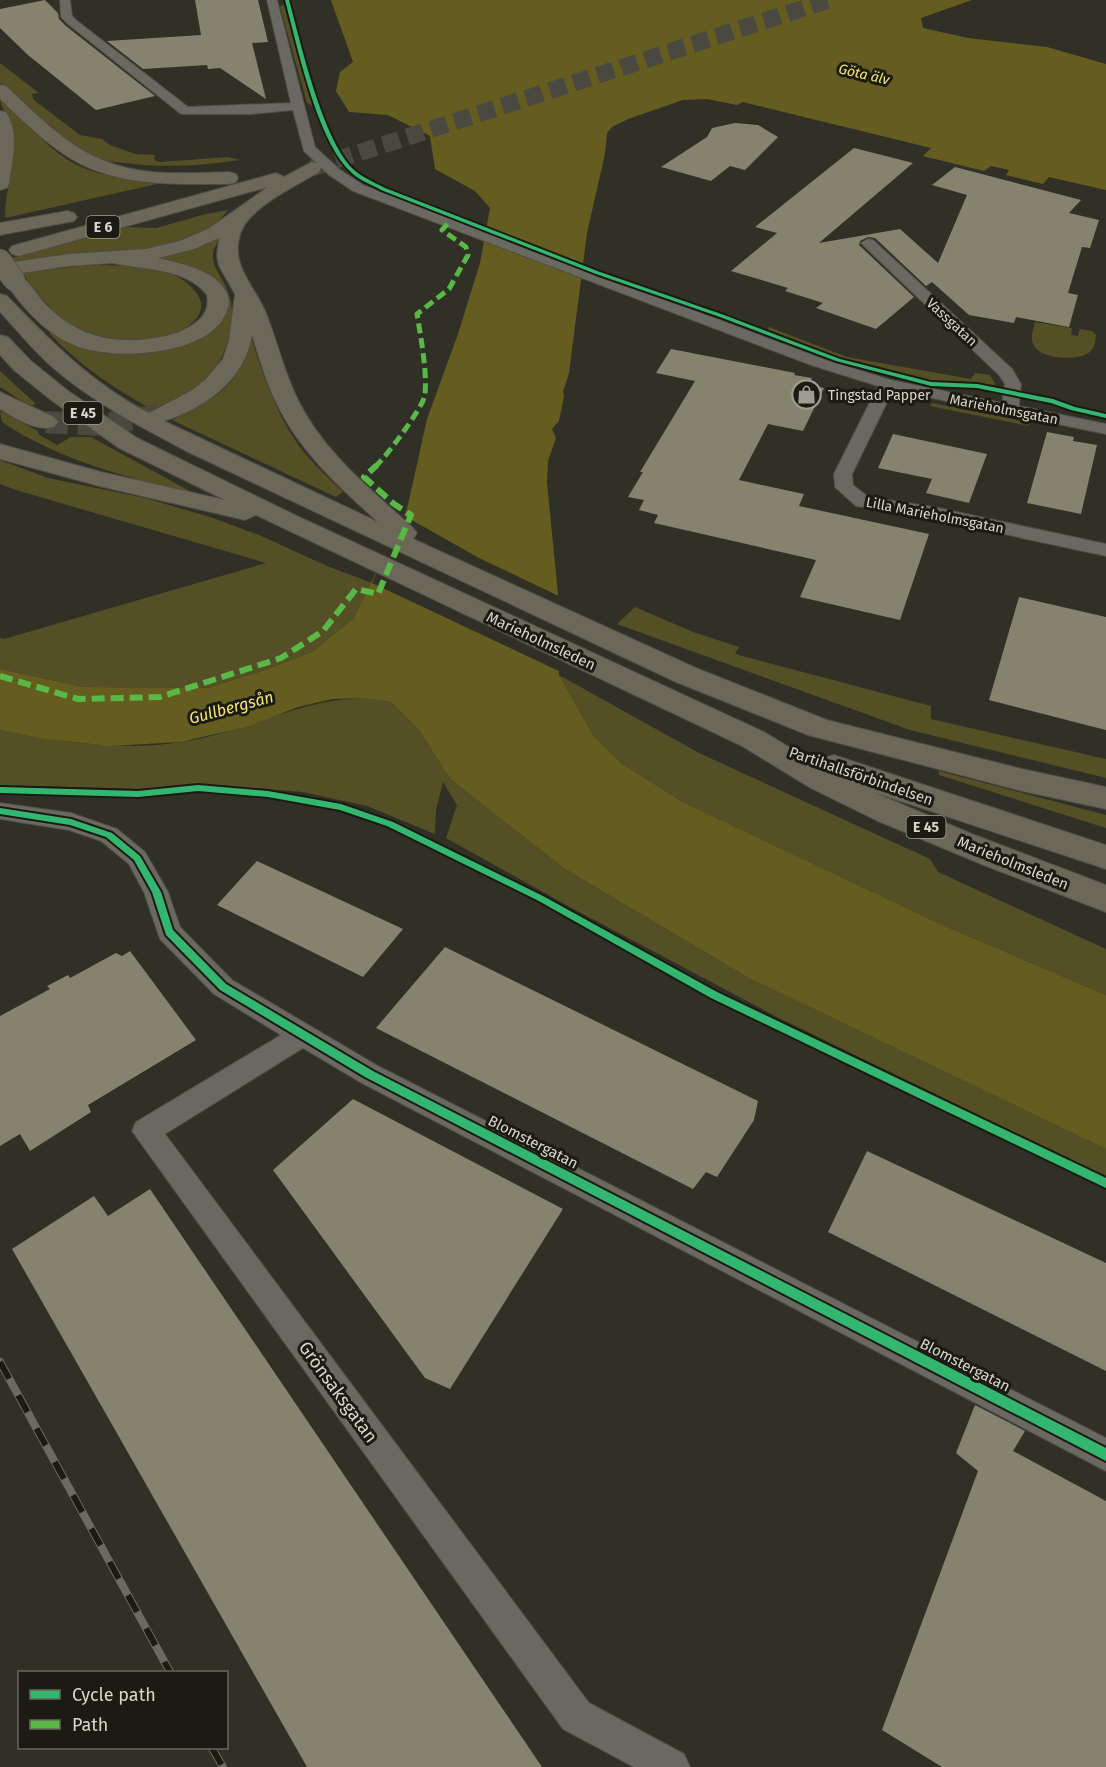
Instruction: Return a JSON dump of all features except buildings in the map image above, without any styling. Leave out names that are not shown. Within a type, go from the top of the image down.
[{"type":"highway","points":[[0,90],[72,151],[96,165],[145,176],[229,178]]},
{"type":"highway","points":[[0,116],[6,134],[0,184]]},
{"type":"highway","name":"E 6","points":[[0,242],[278,163]]},
{"type":"highway","name":"E 6","points":[[0,254],[312,168],[239,216]]},
{"type":"highway","points":[[0,229],[113,211]]},
{"type":"highway","points":[[5,283],[69,260],[117,258],[164,252],[215,233],[239,216]]},
{"type":"highway","points":[[239,216],[226,253],[227,262],[253,310],[282,390],[304,433],[395,533]]},
{"type":"highway","points":[[0,260],[5,283],[49,321],[75,336],[99,345],[126,347],[166,342],[198,331],[212,322],[217,310],[217,296],[207,284],[190,274],[162,265],[117,258]]},
{"type":"highway","name":"Marieholmsleden","points":[[5,283],[58,361],[89,386],[135,415],[197,447],[395,533],[426,554],[686,675],[819,728],[1022,780],[1106,798]]},
{"type":"highway","points":[[159,415],[190,403],[220,381],[237,351],[244,312],[243,290]]},
{"type":"highway","name":"Marieholmsleden","points":[[0,342],[23,366],[59,395],[128,443],[288,521],[753,739],[818,778],[868,802],[1106,900]]},
{"type":"highway","points":[[0,399],[23,413],[46,422]]},
{"type":"highway","points":[[0,433],[54,468]]},
{"type":"highway","points":[[0,451],[54,468],[200,503],[288,521]]},
{"type":"highway","name":"Partihallsförbindelsen","points":[[819,728],[858,755],[907,777],[1106,841]]},
{"type":"highway","name":"Partihallsförbindelsen","points":[[753,739],[930,800],[1106,856]]},
{"type":"street","points":[[65,0],[67,17],[72,22],[184,111],[252,110],[297,106]]},
{"type":"street","name":"Marieholmsgatan","points":[[272,0],[309,148],[334,172],[358,188],[816,362],[888,384],[1106,429]]},
{"type":"street","name":"Vassgatan","points":[[868,243],[1006,372],[1013,384],[1010,411]]},
{"type":"street","name":"Lilla Marieholmsgatan","points":[[888,384],[843,474],[844,487],[862,502],[934,513],[1106,550]]},
{"type":"street","name":"Blomstergatan","points":[[0,812],[71,822],[109,835],[137,858],[156,892],[169,932],[224,987],[380,1080],[1106,1455]]},
{"type":"street","name":"Grönsaksgatan","points":[[303,1035],[146,1131],[576,1716],[671,1767]]},
{"type":"shaded area","points":[[284,5],[313,106],[307,103],[280,7]]},
{"type":"shaded area","points":[[0,63],[39,93],[32,94],[34,100],[80,135],[102,139],[110,145],[135,154],[155,155],[154,160],[160,162],[228,157],[240,160],[168,166],[140,165],[93,158],[58,135],[0,83]]},
{"type":"shaded area","points":[[0,97],[50,146],[79,166],[116,177],[166,182],[5,218],[14,144],[11,123]]},
{"type":"shaded area","points":[[228,210],[203,233],[171,245],[136,251],[15,263],[12,258],[127,227],[156,228]]},
{"type":"shaded area","points":[[222,236],[213,253],[213,260],[226,287],[232,308],[230,335],[213,372],[186,397],[153,410],[98,376],[49,333],[54,330],[99,350],[130,354],[167,348],[211,329],[223,318],[225,309],[223,295],[145,259],[191,250]]},
{"type":"shaded area","points":[[88,265],[131,266],[160,270],[174,275],[197,293],[201,303],[200,312],[194,322],[169,335],[121,342],[96,339],[73,328],[54,312],[22,273]]},
{"type":"shaded area","points":[[1035,322],[1072,328],[1071,335],[1078,336],[1080,329],[1092,331],[1096,335],[1094,346],[1084,355],[1067,358],[1040,352],[1035,347],[1032,338]]},
{"type":"shaded area","points":[[769,327],[847,357],[971,379],[975,373],[990,375],[995,384],[989,386],[972,383],[941,383],[893,373],[808,346],[767,330]]},
{"type":"shaded area","points":[[251,337],[266,381],[286,425],[308,457],[343,492],[336,497],[172,420],[214,397],[232,380],[239,369]]},
{"type":"shaded area","points":[[0,371],[36,404],[30,406],[0,387]]},
{"type":"shaded area","points":[[932,403],[1030,422],[1029,426],[930,406]]},
{"type":"shaded area","points":[[0,411],[38,431],[38,434],[57,445],[71,437],[91,437],[197,495],[121,475],[48,448],[2,422]]},
{"type":"shaded area","points":[[0,460],[48,478],[145,498],[210,517],[259,535],[327,566],[372,583],[354,618],[312,652],[208,688],[84,687],[0,669],[0,638],[4,639],[266,563],[0,484]]},
{"type":"shaded area","points":[[635,607],[693,632],[739,647],[735,654],[931,706],[931,719],[1106,759],[1106,778],[910,730],[617,624]]},
{"type":"shaded area","points":[[559,675],[699,753],[930,859],[938,872],[1106,949],[1106,995],[940,924],[681,801],[621,763],[593,735]]},
{"type":"shaded area","points":[[361,698],[391,702],[419,730],[450,779],[565,869],[747,977],[1106,1149],[1106,1177],[777,1017],[446,838],[457,805],[443,782],[436,810],[435,834],[367,806],[302,792],[204,784],[144,789],[0,785],[0,730],[90,744],[158,745],[204,738],[315,704]]},
{"type":"shaded area","points":[[939,771],[1106,815],[1106,828],[939,775]]},
{"type":"water","points":[[331,0],[972,0],[921,18],[923,28],[968,38],[1047,47],[1106,64],[1106,190],[1049,177],[1043,184],[1006,175],[1009,170],[991,166],[984,171],[923,156],[931,148],[743,102],[737,105],[707,99],[683,100],[612,127],[607,133],[605,154],[587,233],[569,373],[563,392],[559,421],[552,429],[556,438],[548,461],[547,483],[558,594],[559,675],[593,735],[621,763],[681,801],[940,924],[1106,995],[1106,1149],[747,977],[565,869],[450,779],[419,730],[391,702],[361,698],[333,699],[298,707],[249,726],[181,742],[110,746],[46,739],[0,730],[0,669],[84,687],[208,688],[312,652],[354,618],[407,509],[427,419],[458,334],[480,263],[490,208],[475,191],[435,169],[430,136],[388,115],[349,112],[336,91],[340,72],[353,62]]},
{"type":"pier","points":[[403,515],[479,558],[561,597],[561,672],[372,583]]},
{"type":"tunnel","points":[[312,168],[829,0]]},
{"type":"tunnel","points":[[46,422],[101,425],[159,415]]},
{"type":"railway","points":[[0,1362],[169,1671]]},
{"type":"railway","points":[[213,1749],[223,1767]]},
{"type":"marked path","points":[[0,676],[78,699],[160,697],[281,658],[323,631],[356,589],[378,594],[411,515],[394,504],[364,477],[387,456],[424,398],[423,346],[417,314],[449,289],[468,255],[466,247],[442,230],[449,222]]},
{"type":"cycle path","points":[[287,0],[313,90],[331,139],[341,158],[351,170],[383,189],[598,273],[722,316],[838,360],[931,384],[977,386],[1053,401],[1073,409],[1106,416]]},
{"type":"cycle path","points":[[0,790],[138,794],[198,788],[268,794],[341,807],[390,824],[540,898],[714,995],[1106,1183]]},
{"type":"cycle path","points":[[0,811],[71,822],[109,835],[137,858],[156,892],[169,932],[223,987],[369,1074],[1106,1455]]},
{"type":"place","name":"Tingstad Papper","points":[[807,395]]},
{"type":"water label","name":"Göta älv","points":[[864,74]]},
{"type":"water label","name":"Gullbergsån","points":[[231,707]]}]
